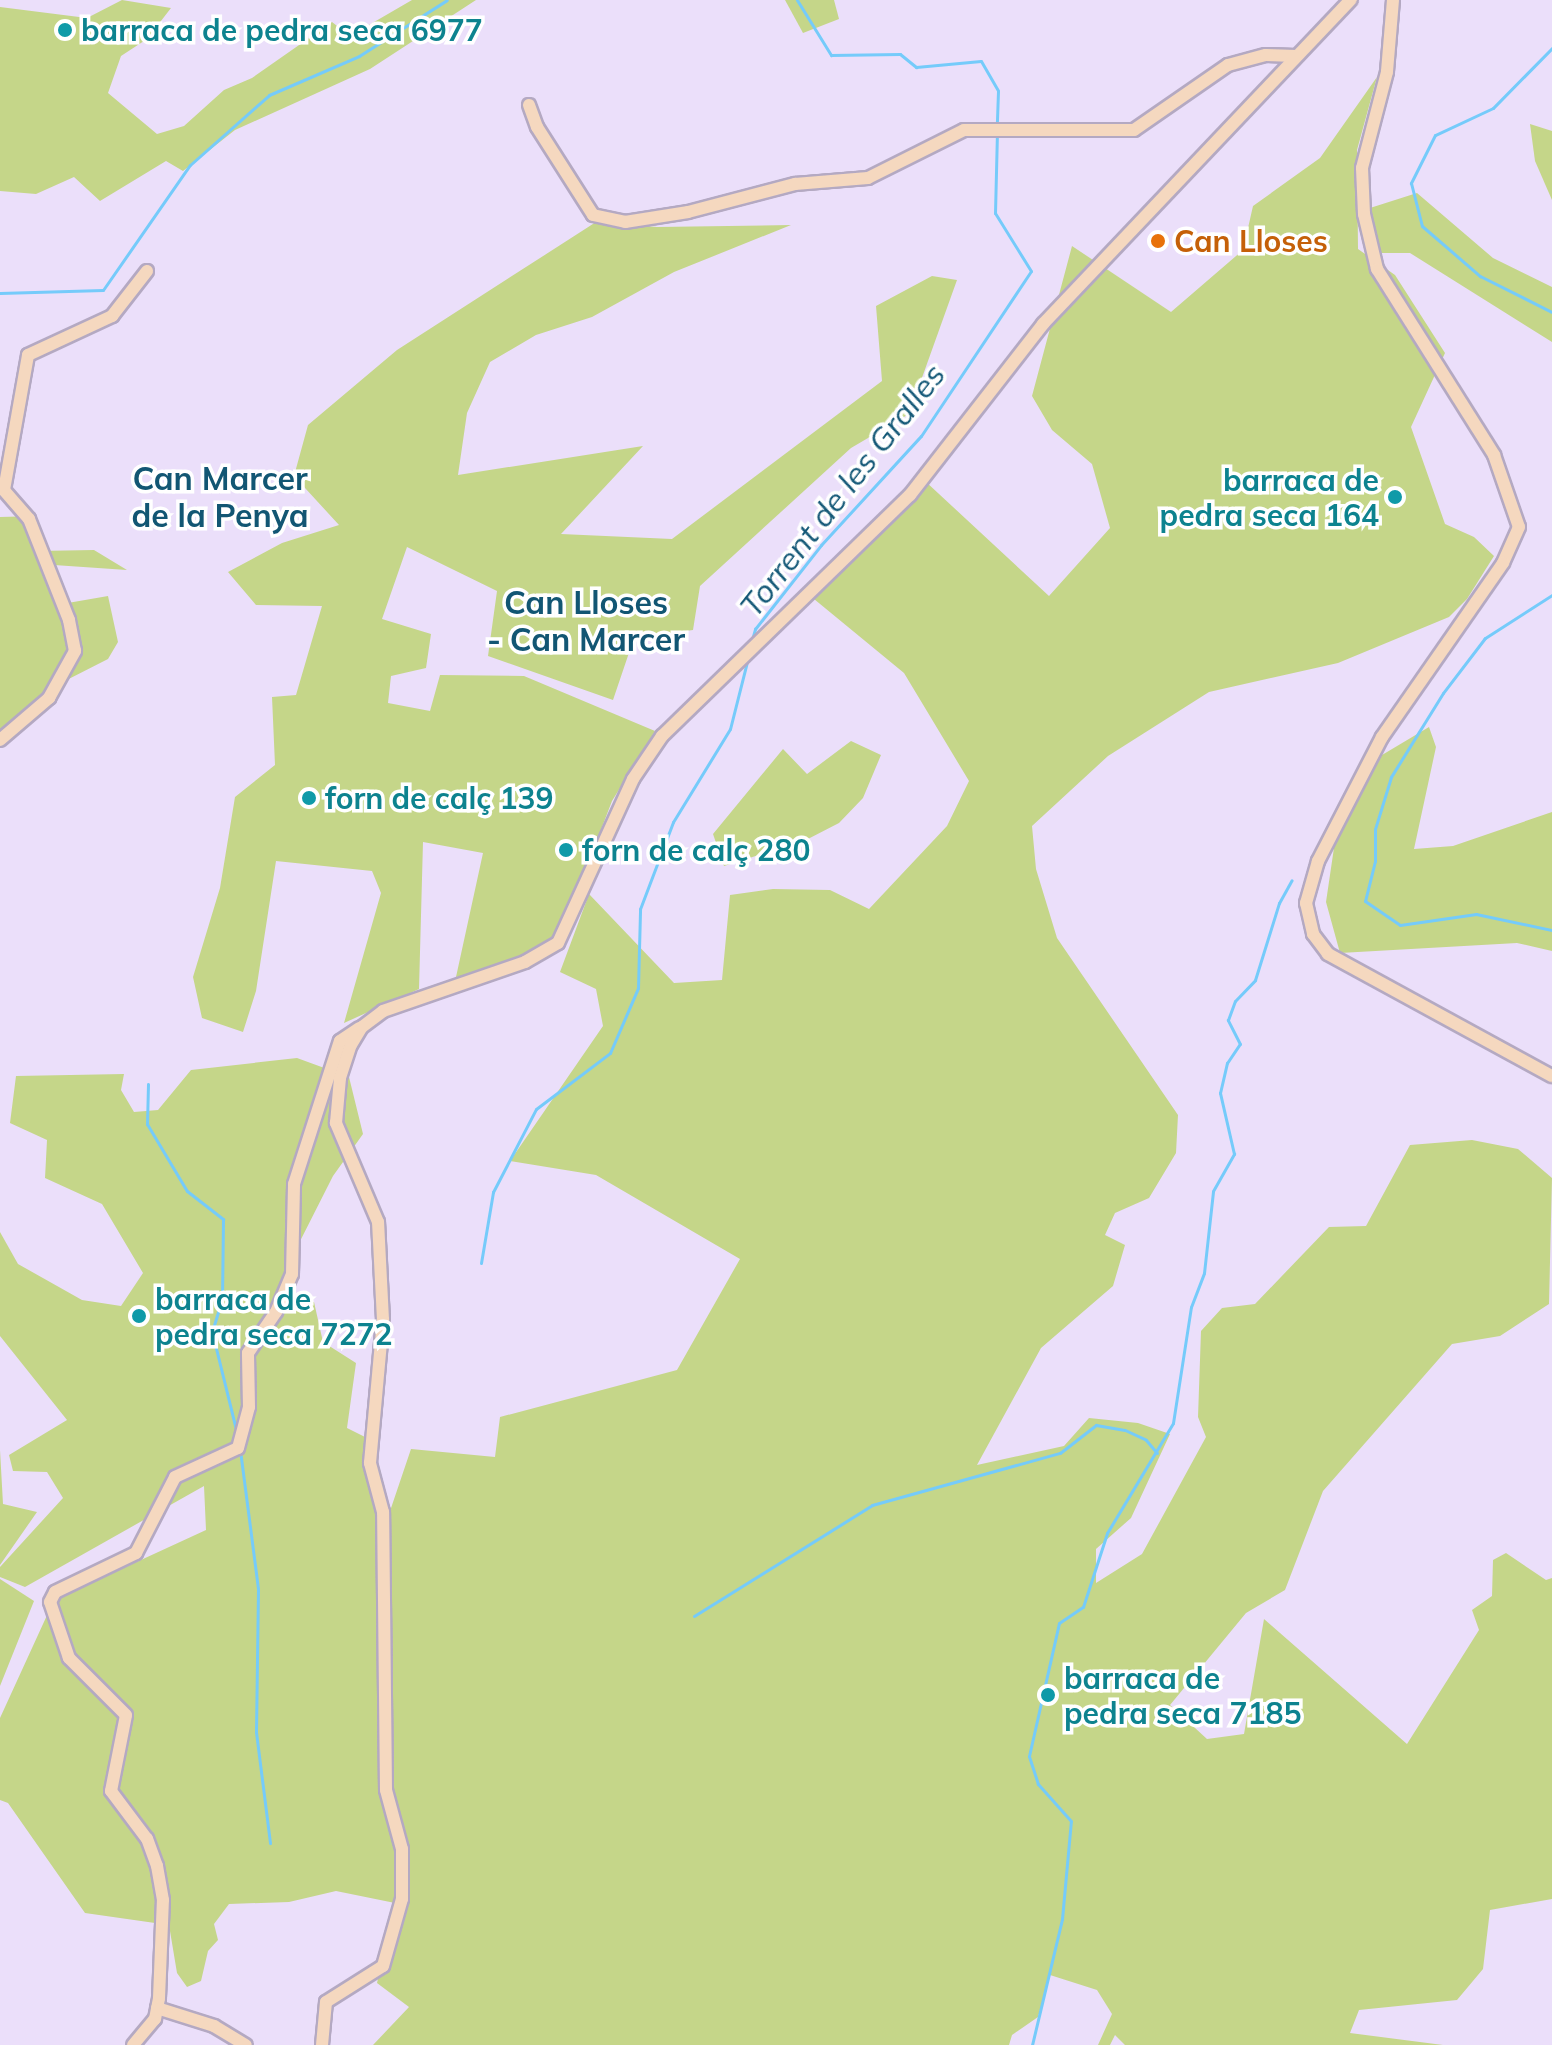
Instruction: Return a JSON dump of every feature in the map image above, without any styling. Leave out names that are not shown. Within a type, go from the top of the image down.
[{"type":"street","points":[[133,2045],[157,2008],[163,1900],[157,1866],[147,1839],[117,1803],[110,1783],[127,1721],[69,1658],[51,1609],[55,1592],[123,1564],[142,1546],[175,1477],[238,1448],[249,1407],[248,1353],[276,1312],[292,1274],[291,1202],[320,1096],[340,1041],[411,998],[525,962],[558,943],[633,779],[662,736],[910,495],[1043,324],[1351,0]]},
{"type":"street","points":[[1393,0],[1387,72],[1362,168],[1364,214],[1377,269],[1494,455],[1519,527],[1503,563],[1382,737],[1318,861],[1306,903],[1313,934],[1328,954],[1552,1076]]},
{"type":"street","points":[[529,105],[537,127],[561,160],[593,215],[625,222],[688,212],[795,184],[868,178],[964,130],[1134,130],[1228,65],[1266,55],[1296,56]]},
{"type":"street","points":[[0,740],[49,698],[75,651],[69,620],[29,519],[4,490],[28,355],[112,316],[147,271]]},
{"type":"street","points":[[322,2045],[326,2002],[383,1966],[402,1899],[402,1849],[386,1790],[383,1512],[370,1463],[383,1320],[378,1222],[336,1123],[340,1078],[362,1027]]},
{"type":"street","points":[[157,2008],[214,2026],[246,2045]]},
{"type":"green space","points":[[122,0],[171,8],[147,39],[121,56],[108,93],[157,134],[184,126],[224,90],[252,78],[332,22],[350,36],[412,0],[476,0],[370,69],[235,130],[183,171],[166,161],[100,201],[74,177],[36,194],[0,191],[0,7],[87,18]]},
{"type":"green space","points":[[785,0],[834,0],[839,19],[803,33]]},
{"type":"green space","points":[[1377,77],[1357,150],[1358,249],[1395,275],[1445,353],[1411,427],[1445,524],[1474,537],[1494,556],[1467,599],[1449,617],[1338,663],[1209,692],[1108,756],[1032,826],[1036,869],[1057,938],[1178,1115],[1176,1153],[1149,1198],[1115,1213],[1105,1235],[1125,1245],[1113,1286],[1041,1348],[977,1465],[1064,1446],[1089,1418],[1138,1423],[1170,1434],[1131,1518],[1096,1549],[1096,1583],[1142,1554],[1206,1437],[1198,1417],[1201,1331],[1222,1308],[1255,1304],[1329,1227],[1366,1226],[1410,1145],[1472,1140],[1518,1149],[1552,1178],[1549,1304],[1500,1336],[1452,1344],[1323,1491],[1285,1590],[1246,1613],[1170,1705],[1207,1739],[1244,1734],[1264,1619],[1407,1744],[1479,1630],[1472,1610],[1492,1596],[1493,1560],[1506,1553],[1546,1580],[1552,1578],[1552,1899],[1490,1910],[1483,1969],[1457,2000],[1359,2010],[1350,2033],[1443,2045],[1125,2045],[1115,2035],[1110,2045],[1098,2045],[1112,2014],[1097,1990],[1050,1975],[1038,2017],[1012,2035],[1009,2045],[373,2045],[409,2007],[377,1983],[395,1903],[336,1891],[289,1902],[229,1904],[214,1924],[218,1940],[208,1951],[201,1981],[187,1987],[177,1973],[169,1925],[85,1913],[8,1803],[0,1800],[0,1718],[54,1600],[206,1530],[204,1486],[25,1587],[0,1577],[0,1567],[63,1498],[47,1472],[13,1471],[9,1455],[67,1420],[0,1336],[0,1232],[18,1264],[82,1300],[121,1306],[143,1273],[102,1204],[45,1178],[47,1140],[10,1123],[16,1076],[124,1074],[121,1090],[134,1112],[158,1110],[191,1070],[297,1058],[349,1077],[363,1134],[333,1176],[292,1257],[291,1298],[314,1302],[323,1342],[356,1363],[347,1428],[365,1437],[388,1517],[411,1449],[495,1457],[500,1417],[677,1370],[740,1259],[596,1175],[510,1161],[603,1026],[596,989],[560,972],[589,894],[674,983],[722,980],[730,895],[773,889],[830,890],[869,909],[947,826],[969,781],[904,673],[814,599],[925,481],[1049,596],[1110,528],[1092,464],[1052,430],[1032,396],[1072,246],[1171,312],[1243,250],[1253,206],[1320,158]]},
{"type":"green space","points":[[1530,124],[1552,131],[1552,200],[1535,161]]},
{"type":"green space","points":[[1417,193],[1493,258],[1552,287],[1552,342],[1410,253],[1377,253],[1370,208]]},
{"type":"green space","points":[[596,222],[657,227],[791,225],[674,272],[592,317],[536,335],[490,362],[467,413],[458,475],[643,446],[561,534],[672,539],[882,381],[876,306],[932,276],[957,280],[909,414],[851,448],[700,586],[693,630],[634,638],[613,700],[488,656],[497,591],[407,547],[382,619],[431,634],[426,668],[391,676],[388,703],[430,711],[440,675],[524,676],[655,731],[612,801],[557,944],[490,970],[456,977],[483,853],[423,842],[419,989],[344,1023],[381,893],[372,871],[276,861],[256,991],[243,1032],[202,1018],[193,977],[220,888],[235,797],[275,765],[272,697],[296,695],[322,606],[256,605],[228,572],[282,543],[339,525],[294,476],[308,425],[397,350]]},
{"type":"green space","points":[[37,516],[38,551],[94,550],[127,570],[54,565],[62,604],[108,596],[118,642],[108,659],[51,688],[0,740],[0,517]]},
{"type":"green space","points":[[1429,727],[1436,747],[1414,849],[1453,846],[1552,812],[1552,951],[1517,943],[1340,953],[1326,902],[1335,841],[1382,755]]},
{"type":"green space","points":[[851,741],[881,755],[863,798],[839,823],[804,841],[772,842],[762,854],[724,866],[713,834],[783,749],[807,774]]},
{"type":"green space","points":[[0,1450],[3,1504],[37,1512],[0,1565]]},
{"type":"green space","points":[[0,1579],[34,1601],[0,1686]]},
{"type":"waterway","points":[[0,293],[103,290],[190,165],[269,95],[359,56],[447,0]]},
{"type":"waterway","name":"Torrent de les Gralles","points":[[797,0],[831,55],[900,54],[916,67],[981,61],[998,91],[997,125]]},
{"type":"waterway","points":[[1552,48],[1493,108],[1435,135],[1411,183],[1422,226],[1480,276],[1552,312]]},
{"type":"waterway","name":"Torrent de les Gralles","points":[[751,643],[755,629],[821,545],[921,436],[1031,271],[995,213],[997,132]]},
{"type":"waterway","points":[[1552,595],[1485,638],[1443,693],[1391,777],[1375,829],[1375,861],[1365,901],[1400,925],[1476,914],[1552,930]]},
{"type":"waterway","name":"Torrent de les Gralles","points":[[481,1263],[493,1192],[536,1109],[610,1053],[638,988],[640,909],[673,822],[730,729],[748,658]]},
{"type":"waterway","points":[[1032,2045],[1062,1919],[1071,1821],[1038,1784],[1029,1756],[1059,1623],[1083,1607],[1107,1533],[1173,1423],[1191,1307],[1204,1273],[1213,1191],[1234,1154],[1220,1093],[1227,1063],[1240,1044],[1228,1020],[1235,1001],[1255,980],[1279,903],[1292,880]]},
{"type":"waterway","points":[[148,1084],[147,1124],[187,1191],[223,1219],[222,1299],[212,1332],[237,1434]]},
{"type":"waterway","points":[[694,1616],[872,1505],[1060,1453],[1096,1425],[1125,1430],[1146,1440],[1157,1453]]},
{"type":"waterway","points":[[240,1450],[258,1589],[256,1732],[270,1843]]},
{"type":"place","name":"barraca de pedra seca 6977","points":[[65,30]]},
{"type":"place","name":"Can Lloses","points":[[1158,241]]},
{"type":"place","name":"barraca de pedra seca 164","points":[[1395,497]]},
{"type":"place","name":"forn de calç 139","points":[[309,798]]},
{"type":"place","name":"forn de calç 280","points":[[566,850]]},
{"type":"place","name":"barraca de pedra seca 7272","points":[[139,1316]]},
{"type":"place","name":"barraca de pedra seca 7185","points":[[1048,1695]]},
{"type":"district","name":"Can Marcer de la Penya","points":[[220,498]]},
{"type":"district","name":"Can Lloses - Can Marcer","points":[[586,622]]}]
